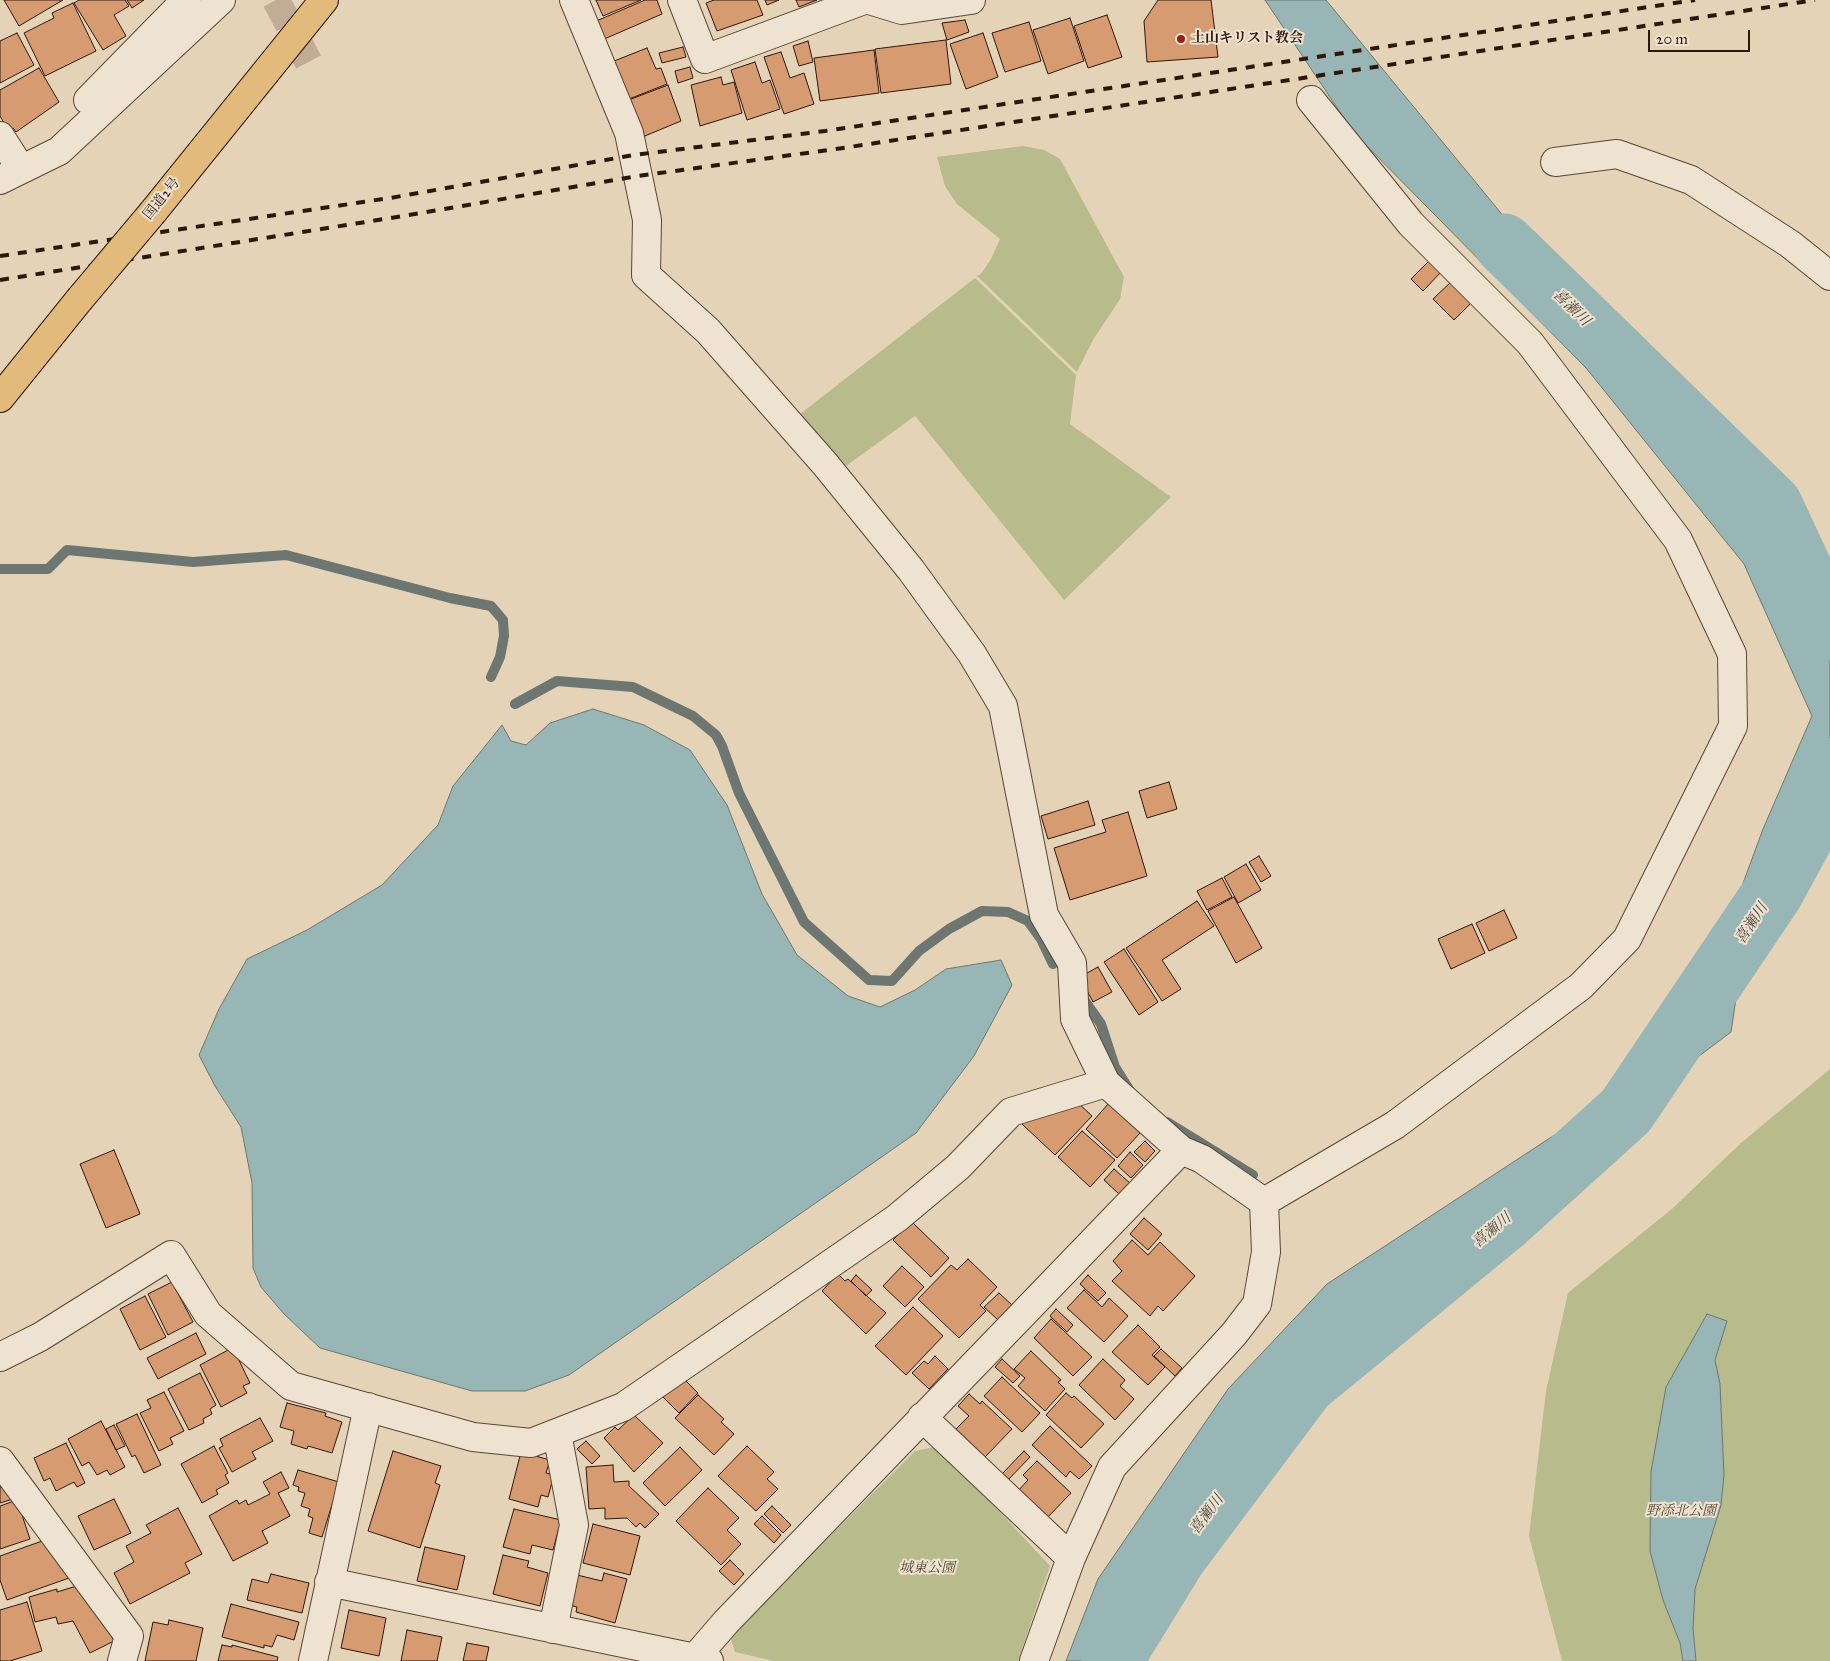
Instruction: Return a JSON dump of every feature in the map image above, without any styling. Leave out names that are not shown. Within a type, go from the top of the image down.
[{"type":"highway","name":"国道2号","points":[[0,398],[324,0]]},
{"type":"street","points":[[10,174],[186,0]]},
{"type":"street","points":[[10,174],[59,151],[221,0]]},
{"type":"street","points":[[574,0],[629,133],[647,220],[646,275],[708,331],[825,464],[911,570],[972,654],[1003,706],[1044,915],[1072,963],[1075,1019],[1106,1083],[1181,1150],[1202,1159],[1264,1202]]},
{"type":"street","points":[[682,0],[705,59],[864,0]]},
{"type":"street","points":[[869,0],[902,10],[971,0]]},
{"type":"street","points":[[1264,1202],[1395,1125],[1581,986],[1627,939],[1733,726],[1732,654],[1678,540],[1530,343],[1411,224],[1311,100]]},
{"type":"street","points":[[0,136],[10,174]]},
{"type":"street","points":[[1555,162],[1617,154],[1691,180],[1790,244],[1830,276]]},
{"type":"street","points":[[0,1357],[40,1337],[171,1255],[208,1314],[291,1386],[473,1437],[531,1443],[623,1407],[897,1218],[958,1167],[1011,1112],[1106,1083]]},
{"type":"street","points":[[330,1582],[702,1659],[726,1622],[1181,1150]]},
{"type":"street","points":[[1034,1661],[1071,1558],[1112,1467],[1234,1334],[1257,1304],[1266,1252],[1264,1202]]},
{"type":"street","points":[[313,1661],[368,1407]]},
{"type":"street","points":[[922,1417],[1071,1558]]},
{"type":"street","points":[[553,1629],[574,1525],[557,1433]]},
{"type":"street","points":[[0,1461],[129,1636],[122,1661]]},
{"type":"green space","points":[[1023,146],[1044,150],[1060,159],[1124,277],[1120,299],[1093,340],[1077,372],[977,276],[981,274],[991,259],[1000,239],[957,204],[945,186],[937,157]]},
{"type":"green space","points":[[975,278],[1076,375],[1070,424],[1171,497],[1064,600],[915,416],[846,466],[800,414]]},
{"type":"green space","name":"野添北公園","points":[[1830,1069],[1830,1661],[1562,1661],[1529,1536],[1546,1391],[1568,1293],[1673,1208],[1741,1143]]},
{"type":"green space","name":"城東公園","points":[[939,1446],[1050,1566],[1018,1661],[774,1661],[735,1652],[730,1636],[915,1451]]},
{"type":"water","points":[[1265,0],[1326,0],[1514,229],[1561,298],[1772,505],[1806,578],[1830,603],[1830,774],[1805,833],[1746,932],[1731,1032],[1626,1111],[1395,1312],[1305,1385],[1176,1557],[1112,1661],[1066,1661],[1098,1579],[1228,1389],[1327,1284],[1611,1098],[1709,1030],[1728,924],[1763,829],[1812,716],[1744,564],[1586,368],[1354,133]]},
{"type":"water","points":[[593,709],[644,725],[690,750],[727,805],[762,894],[797,955],[848,996],[880,1007],[915,990],[946,969],[1001,960],[1012,985],[974,1056],[916,1133],[569,1375],[525,1391],[472,1391],[320,1348],[284,1314],[261,1287],[253,1268],[252,1183],[241,1127],[215,1086],[199,1055],[219,1009],[247,959],[307,930],[382,885],[438,825],[453,786],[502,725],[511,741],[526,745],[550,723]]},
{"type":"water","points":[[1707,1314],[1727,1321],[1715,1360],[1720,1384],[1724,1475],[1721,1505],[1695,1589],[1693,1629],[1696,1661],[1683,1661],[1680,1643],[1663,1600],[1650,1551],[1651,1472],[1666,1387]]},
{"type":"building","points":[[4,0],[63,0],[19,26]]},
{"type":"building","points":[[79,0],[125,0],[129,6],[114,15],[126,36],[103,50],[74,3]]},
{"type":"building","points":[[127,0],[144,0],[132,8]]},
{"type":"building","points":[[596,0],[641,0],[603,16]]},
{"type":"building","points":[[645,0],[657,0],[662,14],[602,40],[594,22]]},
{"type":"building","points":[[714,0],[757,0],[763,15],[717,31],[706,3]]},
{"type":"building","points":[[765,0],[779,0],[767,5]]},
{"type":"building","points":[[796,0],[817,0],[799,7]]},
{"type":"building","name":"土山キリスト教会","points":[[1158,0],[1211,0],[1218,57],[1147,62],[1144,21]]},
{"type":"building","points":[[73,3],[96,51],[45,76],[24,33],[54,18],[52,13]]},
{"type":"building","points":[[1107,15],[1122,57],[1088,68],[1074,26]]},
{"type":"building","points":[[1070,18],[1084,61],[1048,74],[1033,30]]},
{"type":"building","points":[[965,20],[969,32],[947,40],[942,23]]},
{"type":"building","points":[[1029,22],[1041,61],[1005,72],[992,33]]},
{"type":"building","points":[[17,33],[34,65],[0,83],[0,41]]},
{"type":"building","points":[[983,33],[998,77],[966,89],[950,44]]},
{"type":"building","points":[[946,40],[951,84],[881,93],[875,49]]},
{"type":"building","points":[[808,41],[813,62],[799,66],[793,46]]},
{"type":"building","points":[[683,47],[686,57],[662,63],[659,53]]},
{"type":"building","points":[[647,48],[656,69],[661,68],[667,84],[624,101],[609,63]]},
{"type":"building","points":[[874,50],[879,93],[820,101],[814,58]]},
{"type":"building","points":[[781,52],[790,78],[804,73],[814,104],[784,114],[764,57]]},
{"type":"building","points":[[755,62],[762,83],[770,80],[780,109],[747,120],[731,70]]},
{"type":"building","points":[[690,67],[693,78],[678,83],[675,71]]},
{"type":"building","points":[[39,68],[59,102],[16,132],[13,128],[8,130],[0,116],[0,90]]},
{"type":"building","points":[[721,77],[723,85],[734,82],[742,113],[700,126],[691,85]]},
{"type":"building","points":[[668,85],[681,121],[640,138],[626,101]]},
{"type":"building","points":[[1431,259],[1443,270],[1423,291],[1411,279]]},
{"type":"building","points":[[1452,281],[1473,301],[1454,320],[1433,299]]},
{"type":"building","points":[[1169,782],[1177,809],[1147,818],[1139,791]]},
{"type":"building","points":[[1088,801],[1095,825],[1048,839],[1041,816]]},
{"type":"building","points":[[1128,812],[1147,876],[1070,900],[1054,848],[1106,832],[1102,820]]},
{"type":"building","points":[[1259,856],[1271,876],[1261,882],[1249,862]]},
{"type":"building","points":[[1246,864],[1261,890],[1238,903],[1224,877]]},
{"type":"building","points":[[1222,878],[1232,897],[1207,910],[1197,891]]},
{"type":"building","points":[[1234,897],[1262,948],[1236,963],[1208,911]]},
{"type":"building","points":[[1197,901],[1214,926],[1162,960],[1181,989],[1162,1001],[1126,948]]},
{"type":"building","points":[[1504,910],[1517,938],[1489,951],[1476,923]]},
{"type":"building","points":[[1472,924],[1485,953],[1451,969],[1438,939]]},
{"type":"building","points":[[1124,949],[1158,1002],[1139,1015],[1104,962]]},
{"type":"building","points":[[1098,967],[1112,992],[1093,1002],[1080,977]]},
{"type":"building","points":[[1075,1100],[1092,1116],[1055,1155],[1022,1124],[1038,1108],[1046,1116],[1057,1104],[1065,1111]]},
{"type":"building","points":[[1109,1103],[1140,1133],[1117,1158],[1086,1129]]},
{"type":"building","points":[[1082,1131],[1115,1160],[1090,1187],[1058,1157]]},
{"type":"building","points":[[1145,1141],[1155,1151],[1145,1162],[1134,1152]]},
{"type":"building","points":[[114,1150],[140,1214],[106,1228],[80,1164]]},
{"type":"building","points":[[1130,1152],[1143,1165],[1131,1178],[1118,1166]]},
{"type":"building","points":[[1114,1169],[1131,1184],[1120,1195],[1104,1180]]},
{"type":"building","points":[[1144,1218],[1162,1234],[1148,1250],[1130,1234]]},
{"type":"building","points":[[911,1221],[949,1258],[931,1277],[893,1240]]},
{"type":"building","points":[[1132,1240],[1148,1255],[1160,1242],[1195,1276],[1163,1311],[1158,1306],[1150,1316],[1112,1281],[1122,1271],[1113,1261]]},
{"type":"building","points":[[968,1259],[997,1287],[980,1305],[986,1311],[959,1338],[918,1299],[951,1265],[957,1270]]},
{"type":"building","points":[[902,1266],[924,1287],[905,1307],[883,1286]]},
{"type":"building","points":[[838,1274],[845,1281],[848,1279],[886,1313],[866,1334],[822,1291]]},
{"type":"building","points":[[856,1275],[872,1290],[866,1296],[851,1281]]},
{"type":"building","points":[[1088,1275],[1106,1293],[1098,1301],[1080,1284]]},
{"type":"building","points":[[172,1282],[193,1322],[168,1335],[148,1294]]},
{"type":"building","points":[[1084,1290],[1102,1307],[1109,1298],[1128,1316],[1104,1342],[1067,1308]]},
{"type":"building","points":[[999,1293],[1012,1305],[998,1320],[984,1307]]},
{"type":"building","points":[[145,1296],[166,1337],[140,1350],[120,1309]]},
{"type":"building","points":[[913,1307],[943,1336],[906,1375],[875,1346]]},
{"type":"building","points":[[1056,1309],[1073,1325],[1067,1332],[1050,1316]]},
{"type":"building","points":[[1051,1319],[1092,1357],[1073,1376],[1034,1338]]},
{"type":"building","points":[[1138,1325],[1160,1347],[1152,1355],[1165,1367],[1148,1385],[1112,1352]]},
{"type":"building","points":[[196,1333],[206,1354],[158,1379],[147,1358]]},
{"type":"building","points":[[230,1349],[233,1355],[236,1354],[250,1383],[243,1386],[247,1393],[221,1407],[200,1365]]},
{"type":"building","points":[[1161,1349],[1182,1368],[1175,1376],[1154,1356]]},
{"type":"building","points":[[1031,1351],[1061,1380],[1058,1382],[1065,1389],[1045,1411],[1018,1386],[1025,1378],[1014,1369]]},
{"type":"building","points":[[935,1356],[948,1369],[929,1389],[912,1373],[924,1361],[928,1364]]},
{"type":"building","points":[[1002,1359],[1020,1376],[1013,1383],[995,1367]]},
{"type":"building","points":[[1103,1359],[1125,1380],[1120,1386],[1134,1399],[1115,1420],[1079,1385]]},
{"type":"building","points":[[200,1373],[216,1405],[210,1409],[212,1414],[203,1419],[204,1423],[189,1430],[168,1389]]},
{"type":"building","points":[[681,1376],[698,1393],[679,1413],[662,1396]]},
{"type":"building","points":[[1002,1377],[1040,1413],[1022,1432],[984,1396]]},
{"type":"building","points":[[164,1392],[184,1431],[170,1438],[173,1444],[159,1451],[140,1413],[151,1408],[147,1400]]},
{"type":"building","points":[[1066,1393],[1072,1398],[1074,1396],[1104,1424],[1081,1448],[1046,1415]]},
{"type":"building","points":[[969,1394],[980,1404],[982,1401],[1012,1429],[985,1457],[956,1429],[969,1416],[958,1406]]},
{"type":"building","points":[[698,1395],[724,1419],[721,1422],[734,1434],[714,1455],[675,1418]]},
{"type":"building","points":[[287,1403],[326,1413],[325,1416],[342,1422],[332,1453],[308,1446],[307,1449],[291,1444],[294,1431],[280,1427]]},
{"type":"building","points":[[137,1414],[161,1465],[144,1473],[135,1455],[132,1457],[116,1424]]},
{"type":"building","points":[[634,1415],[663,1443],[634,1472],[604,1438],[615,1427],[618,1430]]},
{"type":"building","points":[[260,1418],[273,1441],[252,1452],[256,1459],[232,1472],[219,1448],[223,1446],[220,1439]]},
{"type":"building","points":[[101,1421],[125,1467],[110,1475],[107,1470],[97,1475],[89,1462],[82,1466],[68,1439]]},
{"type":"building","points":[[114,1425],[125,1446],[116,1450],[106,1429]]},
{"type":"building","points":[[1050,1426],[1092,1466],[1079,1479],[1070,1471],[1066,1477],[1032,1445]]},
{"type":"building","points":[[586,1441],[600,1456],[592,1464],[577,1449]]},
{"type":"building","points":[[66,1443],[85,1483],[77,1487],[74,1482],[56,1491],[50,1478],[44,1481],[34,1458]]},
{"type":"building","points":[[214,1446],[228,1473],[225,1475],[229,1483],[216,1490],[218,1494],[202,1503],[181,1464]]},
{"type":"building","points":[[747,1446],[774,1472],[767,1479],[778,1489],[756,1511],[718,1476]]},
{"type":"building","points":[[680,1447],[702,1470],[665,1506],[643,1483]]},
{"type":"building","points":[[393,1451],[441,1466],[435,1483],[440,1485],[420,1548],[368,1531]]},
{"type":"building","points":[[1024,1451],[1030,1457],[1007,1481],[1001,1475]]},
{"type":"building","points":[[521,1452],[550,1460],[546,1473],[554,1475],[548,1497],[541,1495],[538,1507],[509,1499]]},
{"type":"building","points":[[1037,1461],[1071,1493],[1046,1519],[1017,1492],[1028,1480],[1023,1475]]},
{"type":"building","points":[[613,1465],[614,1482],[629,1481],[629,1486],[659,1514],[645,1528],[640,1523],[636,1527],[627,1518],[605,1519],[605,1508],[589,1509],[586,1467]]},
{"type":"building","points":[[298,1470],[339,1482],[322,1537],[309,1533],[313,1518],[308,1516],[310,1509],[301,1506],[305,1493],[298,1491],[299,1487],[293,1485]]},
{"type":"building","points":[[281,1472],[289,1488],[278,1493],[290,1516],[262,1531],[268,1543],[233,1561],[209,1516],[237,1500],[239,1504],[246,1500],[248,1505],[270,1494],[263,1482]]},
{"type":"building","points":[[8,1485],[13,1499],[0,1503],[0,1487]]},
{"type":"building","points":[[708,1488],[739,1518],[727,1530],[741,1544],[721,1565],[676,1521]]},
{"type":"building","points":[[114,1499],[131,1533],[94,1550],[78,1516]]},
{"type":"building","points":[[17,1500],[30,1539],[0,1549],[0,1506]]},
{"type":"building","points":[[772,1506],[791,1525],[783,1533],[764,1514]]},
{"type":"building","points":[[178,1508],[202,1554],[185,1563],[190,1573],[130,1604],[114,1573],[134,1562],[126,1546],[151,1533],[146,1525]]},
{"type":"building","points":[[514,1509],[561,1520],[553,1550],[532,1545],[530,1554],[503,1547]]},
{"type":"building","points":[[762,1516],[781,1535],[774,1543],[754,1524]]},
{"type":"building","points":[[593,1524],[640,1536],[630,1575],[583,1563]]},
{"type":"building","points":[[45,1540],[49,1552],[58,1549],[69,1578],[7,1600],[0,1580],[0,1556]]},
{"type":"building","points":[[425,1547],[465,1556],[457,1590],[417,1581]]},
{"type":"building","points":[[503,1555],[529,1561],[527,1567],[548,1573],[540,1606],[493,1594]]},
{"type":"building","points":[[730,1560],[744,1574],[734,1585],[719,1571]]},
{"type":"building","points":[[604,1573],[627,1579],[615,1623],[576,1612],[577,1607],[569,1605],[577,1575],[602,1581]]},
{"type":"building","points":[[271,1574],[309,1583],[302,1613],[247,1600],[252,1579],[268,1583]]},
{"type":"building","points":[[83,1584],[114,1641],[90,1653],[73,1621],[58,1624],[56,1617],[35,1622],[29,1597],[57,1589],[57,1592]]},
{"type":"building","points":[[27,1602],[42,1651],[10,1661],[0,1661],[0,1610]]},
{"type":"building","points":[[231,1604],[299,1622],[294,1640],[277,1635],[272,1647],[264,1645],[264,1648],[222,1637]]},
{"type":"building","points":[[349,1610],[386,1618],[379,1656],[341,1648]]},
{"type":"building","points":[[169,1620],[203,1628],[196,1661],[145,1661],[153,1622],[168,1625]]},
{"type":"building","points":[[407,1630],[442,1637],[437,1661],[401,1661]]},
{"type":"building","points":[[467,1643],[489,1647],[486,1661],[463,1661]]},
{"type":"building","points":[[222,1645],[232,1647],[232,1645],[278,1657],[277,1661],[218,1661]]},
{"type":"waterway","name":"喜瀬川","points":[[1504,244],[1772,505],[1830,630]]},
{"type":"waterway","points":[[0,569],[48,569],[67,550],[193,562],[286,555],[450,598],[491,606],[503,620],[504,636],[500,657],[491,677]]},
{"type":"waterway","points":[[515,704],[557,681],[633,687],[693,716],[716,735],[722,746],[739,793],[804,922],[869,980],[892,981],[919,951],[949,929],[982,911],[1008,912],[1028,921],[1041,939],[1053,964]]},
{"type":"waterway","name":"喜瀬川","points":[[1112,1661],[1176,1557],[1305,1385],[1502,1223],[1626,1111],[1772,894],[1813,819],[1830,769]]},
{"type":"waterway","points":[[1082,997],[1101,1024],[1115,1067],[1130,1091]]},
{"type":"waterway","points":[[1167,1122],[1253,1175]]},
{"type":"tunnel","points":[[276,0],[309,63]]},
{"type":"railway","points":[[0,256],[390,198],[634,155],[825,131],[1695,0]]},
{"type":"railway","points":[[0,280],[397,217],[638,176],[843,148],[1815,0]]},
{"type":"place","name":"土山キリスト教会","points":[[1181,39]]}]
